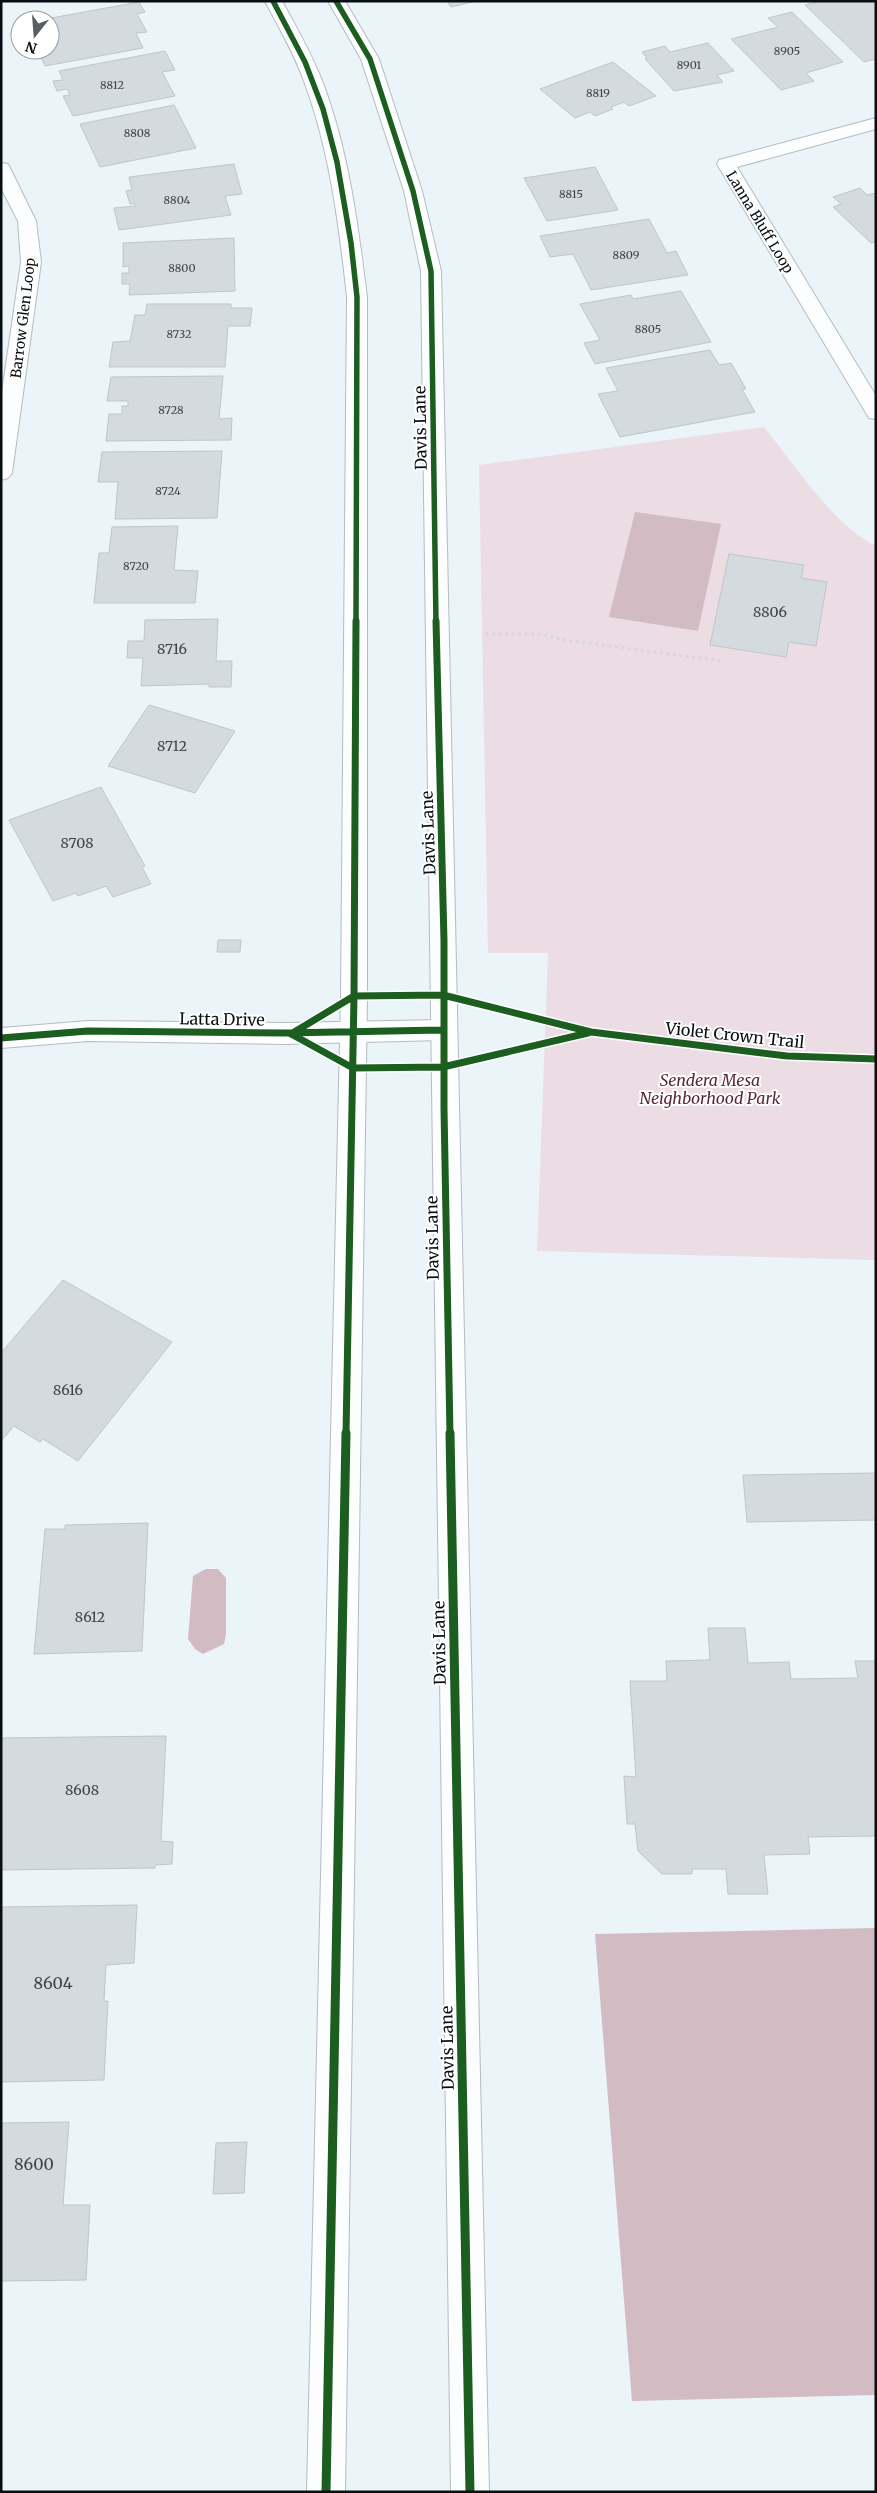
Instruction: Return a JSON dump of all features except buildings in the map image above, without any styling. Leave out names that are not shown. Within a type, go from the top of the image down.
[{"type":"main road","points":[[273,1],[295,40],[314,84],[339,166],[348,220],[357,297],[354,1032],[326,2492]]},
{"type":"main road","name":"Davis Lane","points":[[336,1],[370,59],[412,191],[431,271],[437,686],[444,941],[442,1030],[470,2492]]},
{"type":"main road","name":"Lanna Bluff Loop","points":[[876,123],[726,164],[876,413]]},
{"type":"main road","name":"Barrow Glen Loop","points":[[1,168],[27,220],[31,262],[10,353],[1,473]]},
{"type":"main road","name":"Latta Drive","points":[[1,1038],[30,1034],[97,1031],[291,1034],[442,1030]]},
{"type":"path","points":[[486,634],[538,634],[566,640],[722,661]]},
{"type":"green space","name":"Sendera Mesa Neighborhood Park","points":[[764,427],[830,509],[860,537],[876,546],[876,1260],[537,1251],[548,953],[488,953],[479,465]]},
{"type":"shaded area","points":[[635,512],[721,524],[698,631],[609,617]]},
{"type":"shaded area","points":[[206,1569],[218,1569],[226,1578],[226,1634],[224,1644],[203,1654],[195,1649],[188,1639],[193,1576]]},
{"type":"shaded area","points":[[876,1928],[876,2395],[632,2401],[595,1934]]},
{"type":"cycle path","points":[[273,1],[310,72],[331,135],[347,216],[357,297],[354,996],[326,2492]]},
{"type":"cycle path","points":[[336,1],[370,59],[413,191],[431,271],[437,686],[444,941],[444,1109],[470,2492]]},
{"type":"cycle path","name":"Violet Crown Trail","points":[[291,1034],[354,996],[443,995],[591,1032],[787,1056],[876,1059]]},
{"type":"cycle path","points":[[1,1038],[30,1034],[88,1031],[285,1033],[442,1030]]},
{"type":"cycle path","points":[[293,1035],[353,1068],[443,1067],[588,1033]]}]
